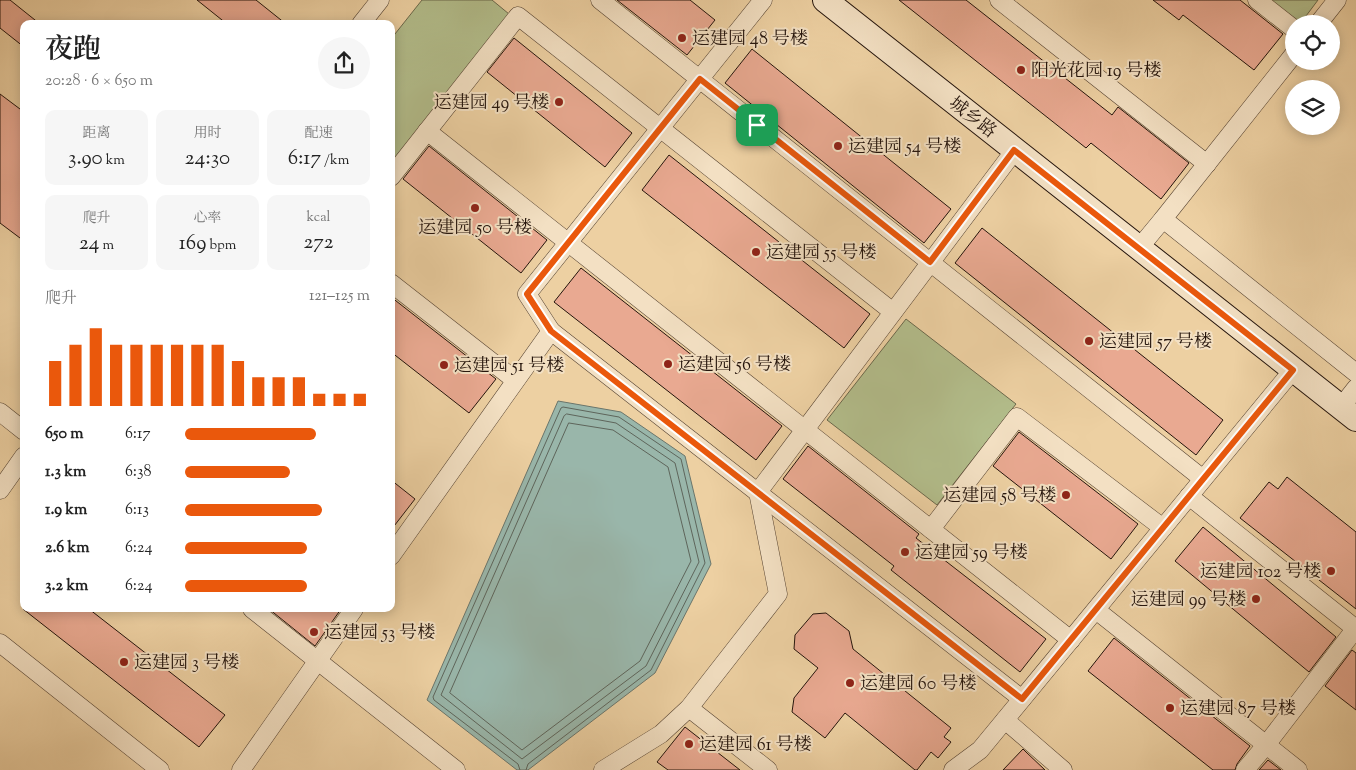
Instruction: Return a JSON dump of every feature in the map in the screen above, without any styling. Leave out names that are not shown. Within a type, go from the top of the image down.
[{"type":"main road","name":"城乡路","points":[[825,0],[1348,414]]},
{"type":"street","points":[[364,20],[380,0]]},
{"type":"street","points":[[600,0],[1204,479]]},
{"type":"street","points":[[763,0],[527,294],[551,331],[1022,699]]},
{"type":"street","points":[[999,0],[1207,164]]},
{"type":"street","points":[[1257,0],[1285,22]]},
{"type":"street","points":[[1325,15],[1337,0]]},
{"type":"street","points":[[395,172],[518,16],[893,312]]},
{"type":"street","points":[[1139,248],[1285,65]]},
{"type":"street","points":[[427,131],[1071,640]]},
{"type":"street","points":[[603,770],[661,734],[689,708],[778,594],[758,492],[1014,150]]},
{"type":"street","points":[[1163,219],[1356,373]]},
{"type":"street","points":[[395,286],[515,380]]},
{"type":"street","points":[[395,550],[551,331]]},
{"type":"street","points":[[954,770],[980,750],[1293,370]]},
{"type":"street","points":[[1348,414],[1356,388]]},
{"type":"street","points":[[0,412],[20,428]]},
{"type":"street","points":[[931,529],[1018,417],[1162,528]]},
{"type":"street","points":[[0,490],[20,462]]},
{"type":"street","points":[[1190,496],[1356,628],[1245,770]]},
{"type":"street","points":[[1096,610],[1298,770]]},
{"type":"street","points":[[256,612],[456,770]]},
{"type":"street","points":[[241,770],[352,612]]},
{"type":"street","points":[[0,643],[160,770]]},
{"type":"street","points":[[689,708],[768,770]]},
{"type":"street","points":[[1005,720],[1063,770]]},
{"type":"green space","points":[[422,0],[492,0],[509,14],[395,159],[395,34]]},
{"type":"green space","points":[[1268,0],[1318,0],[1307,15],[1288,15]]},
{"type":"green space","points":[[906,319],[1016,404],[937,505],[827,420]]},
{"type":"water","points":[[558,401],[621,412],[685,456],[711,564],[655,673],[528,770],[517,770],[427,700]]},
{"type":"building","points":[[0,0],[10,0],[35,20],[20,20],[20,44],[0,28]]},
{"type":"building","points":[[197,0],[256,0],[281,20],[222,20]]},
{"type":"building","name":"运建园 48 号楼","points":[[617,0],[690,0],[715,20],[687,55]]},
{"type":"building","name":"阳光花园 19 号楼","points":[[899,0],[966,0],[1112,115],[1118,107],[1189,163],[1161,199],[1091,143],[1086,148]]},
{"type":"building","points":[[1153,0],[1240,0],[1283,34],[1254,70],[1183,15],[1179,20]]},
{"type":"building","name":"运建园 49 号楼","points":[[514,38],[632,133],[605,167],[487,72]]},
{"type":"building","name":"运建园 54 号楼","points":[[752,49],[951,209],[924,243],[725,83]]},
{"type":"building","points":[[0,94],[20,109],[20,238],[0,223]]},
{"type":"building","name":"运建园 50 号楼","points":[[429,146],[547,240],[521,273],[403,179]]},
{"type":"building","name":"运建园 55 号楼","points":[[669,155],[870,314],[844,348],[642,190]]},
{"type":"building","name":"运建园 57 号楼","points":[[982,228],[1223,420],[1196,455],[955,263]]},
{"type":"building","name":"运建园 56 号楼","points":[[581,268],[782,426],[756,460],[554,302]]},
{"type":"building","name":"运建园 51 号楼","points":[[395,300],[496,379],[469,413],[395,355]]},
{"type":"building","name":"运建园 58 号楼","points":[[1019,432],[1138,524],[1111,559],[993,466]]},
{"type":"building","name":"运建园 59 号楼","points":[[808,446],[919,534],[916,538],[1046,639],[1020,672],[891,570],[894,566],[783,479]]},
{"type":"building","name":"运建园 102 号楼","points":[[1287,477],[1356,532],[1356,609],[1240,518],[1269,482],[1278,489]]},
{"type":"building","points":[[395,483],[415,499],[395,525]]},
{"type":"building","name":"运建园 99 号楼","points":[[1203,527],[1336,637],[1309,672],[1175,561]]},
{"type":"building","name":"运建园 3 号楼","points":[[27,612],[93,612],[225,715],[199,747]]},
{"type":"building","name":"运建园 53 号楼","points":[[273,612],[339,612],[315,646]]},
{"type":"building","name":"运建园 60 号楼","points":[[826,613],[849,631],[853,649],[951,728],[944,737],[951,742],[938,758],[931,752],[915,770],[845,713],[825,738],[792,712],[794,698],[818,668],[794,649],[795,635],[813,614]]},
{"type":"building","name":"运建园 87 号楼","points":[[1114,638],[1250,746],[1235,770],[1213,770],[1088,671]]},
{"type":"building","points":[[1352,650],[1356,653],[1356,710],[1325,686]]},
{"type":"building","name":"运建园 61 号楼","points":[[685,727],[740,770],[668,770],[657,762]]},
{"type":"building","points":[[1023,749],[1026,752],[1045,770],[1003,770]]},
{"type":"building","points":[[1268,760],[1281,770],[1259,770]]},
{"type":"place","name":"运建园 48 号楼","points":[[682,38]]},
{"type":"place","name":"阳光花园 19 号楼","points":[[1021,70]]},
{"type":"place","name":"运建园 49 号楼","points":[[559,102]]},
{"type":"place","name":"运建园 54 号楼","points":[[838,146]]},
{"type":"place","name":"运建园 50 号楼","points":[[475,208]]},
{"type":"place","name":"运建园 55 号楼","points":[[756,252]]},
{"type":"place","name":"运建园 57 号楼","points":[[1089,341]]},
{"type":"place","name":"运建园 56 号楼","points":[[668,364]]},
{"type":"place","name":"运建园 51 号楼","points":[[444,365]]},
{"type":"place","name":"运建园 58 号楼","points":[[1066,495]]},
{"type":"place","name":"运建园 59 号楼","points":[[905,552]]},
{"type":"place","name":"运建园 102 号楼","points":[[1331,571]]},
{"type":"place","name":"运建园 99 号楼","points":[[1256,599]]},
{"type":"place","name":"运建园 53 号楼","points":[[314,632]]},
{"type":"place","name":"运建园 3 号楼","points":[[124,662]]},
{"type":"place","name":"运建园 60 号楼","points":[[850,683]]},
{"type":"place","name":"运建园 87 号楼","points":[[1170,708]]},
{"type":"place","name":"运建园 61 号楼","points":[[689,744]]},
{"type":"route","points":[[700,79],[757,125],[930,262],[1014,150],[1293,370],[1022,699],[551,331],[527,294],[700,79]]}]
